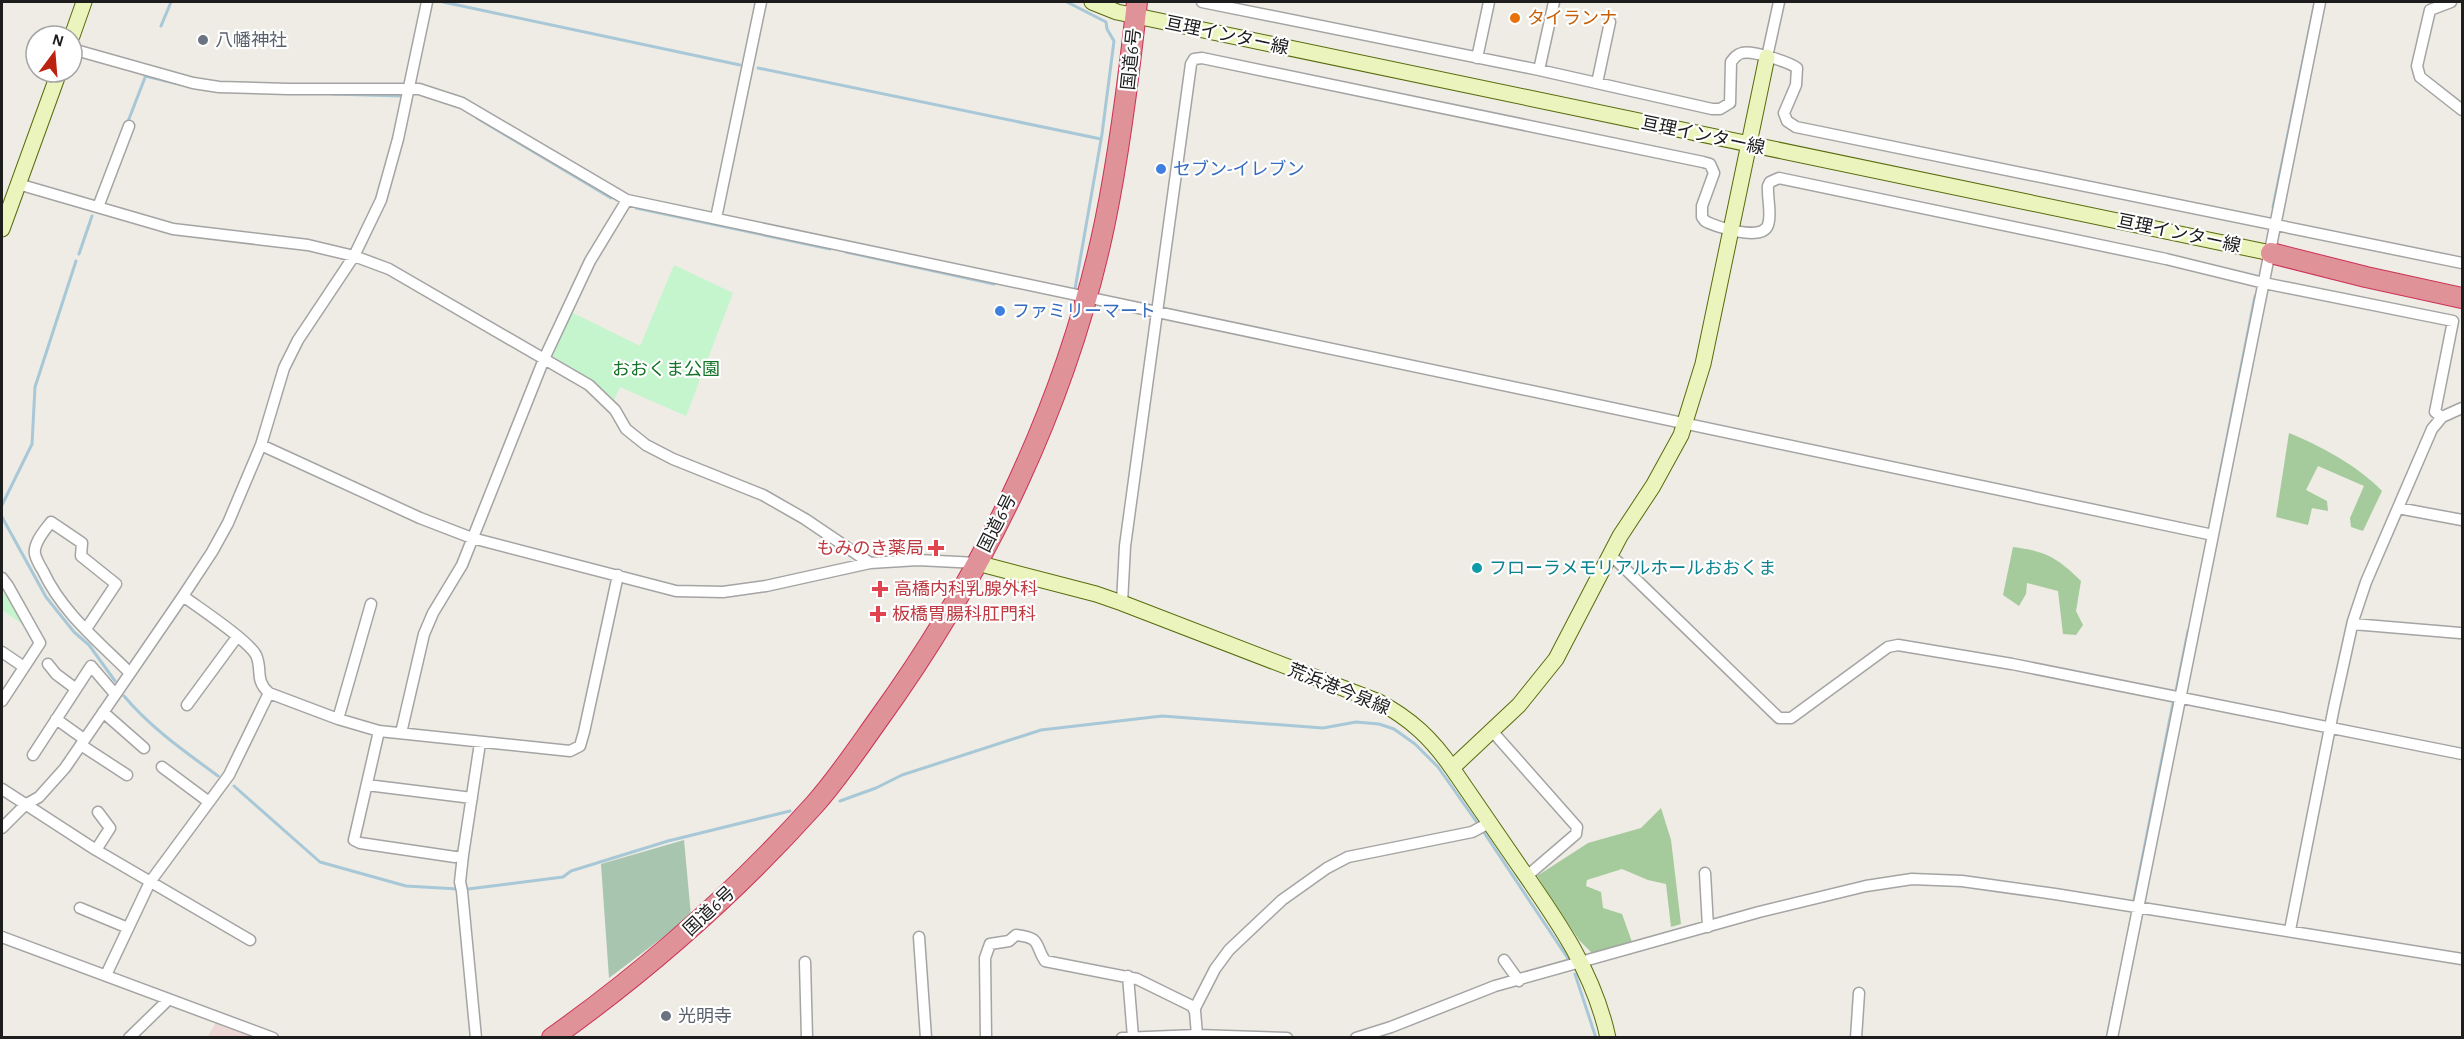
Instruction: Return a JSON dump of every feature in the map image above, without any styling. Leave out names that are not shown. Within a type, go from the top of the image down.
[{"type":"highway","name":"国道6号","points":[[552,1038],[630,981],[703,918],[739,884],[817,802],[899,691],[929,646],[977,564],[1016,484],[1055,394],[1085,298],[1105,223],[1130,77],[1136,8]]},
{"type":"highway","points":[[2271,253],[2463,286]]},
{"type":"highway","points":[[2271,253],[2463,298]]},
{"type":"main road","points":[[76,24],[84,2]]},
{"type":"main road","name":"亘理インター線","points":[[1092,2],[1117,12],[1136,8],[1749,144],[2271,253]]},
{"type":"main road","points":[[1452,768],[1519,705],[1556,659],[1609,557],[1670,457],[1686,423],[1703,364],[1767,57]]},
{"type":"main road","points":[[2,229],[55,84]]},
{"type":"main road","name":"荒浜港今泉線","points":[[977,564],[1096,594],[1122,603],[1379,702],[1416,725],[1452,768],[1559,922],[1582,963],[1601,1010],[1608,1038]]},
{"type":"street","points":[[2,828],[25,805],[39,797],[65,768],[183,596],[228,523],[261,445],[284,368],[298,340],[354,256],[381,200],[398,139],[427,2]]},
{"type":"street","points":[[716,218],[761,2]]},
{"type":"street","points":[[1202,2],[1720,109],[1730,103],[1730,68],[1734,58],[1747,52],[1788,62],[1797,68],[1796,85],[1784,113],[1787,121],[1796,127],[2463,262]]},
{"type":"street","points":[[1477,58],[1489,2]]},
{"type":"street","points":[[1539,70],[1554,2]]},
{"type":"street","points":[[1767,57],[1779,2]]},
{"type":"street","points":[[2112,1038],[2320,2]]},
{"type":"street","points":[[2451,2],[2430,10],[2417,66],[2420,77],[2463,110]]},
{"type":"street","points":[[1597,83],[1610,22]]},
{"type":"street","points":[[84,52],[193,83],[219,87],[408,89],[433,92],[462,103],[627,200],[2213,535]]},
{"type":"street","points":[[1122,603],[1125,546],[1191,64],[1194,59],[1202,58],[1710,164],[1714,173],[1701,206],[1702,217],[1714,226],[1731,230],[1753,234],[1765,229],[1769,218],[1768,186],[1770,182],[1779,178],[2264,283],[2453,321],[2435,412],[2442,417]]},
{"type":"street","points":[[98,207],[129,126]]},
{"type":"street","points":[[18,184],[173,229],[308,245],[354,256],[389,269],[589,385],[602,395],[615,410],[626,429],[659,453],[785,506],[870,563]]},
{"type":"street","points":[[401,733],[424,634],[433,613],[459,570],[544,359],[590,261],[627,200]]},
{"type":"street","points":[[2290,930],[2353,624],[2366,582],[2432,429],[2442,417],[2463,408]]},
{"type":"street","points":[[261,445],[420,519],[472,538],[676,591],[723,592],[766,586],[870,563],[918,560],[977,564]]},
{"type":"street","points":[[2398,508],[2463,520]]},
{"type":"street","points":[[86,629],[116,584],[81,556],[82,543],[51,522],[36,544],[34,554],[50,586],[62,604],[86,629],[130,673]]},
{"type":"street","points":[[1609,557],[1617,561],[1779,718],[1791,718],[1888,647],[1898,645],[2012,664],[2463,754]]},
{"type":"street","points":[[183,596],[237,637],[256,655],[261,686],[270,693],[338,719],[379,731],[570,751],[580,746],[618,575]]},
{"type":"street","points":[[2,578],[40,643],[2,701]]},
{"type":"street","points":[[338,719],[371,604]]},
{"type":"street","points":[[2353,624],[2460,633]]},
{"type":"street","points":[[187,705],[237,637]]},
{"type":"street","points":[[2,651],[24,667]]},
{"type":"street","points":[[48,664],[56,674],[76,689]]},
{"type":"street","points":[[33,755],[91,666],[115,694]]},
{"type":"street","points":[[106,975],[150,882],[229,775],[270,693]]},
{"type":"street","points":[[102,712],[144,748]]},
{"type":"street","points":[[57,719],[82,742],[127,775]]},
{"type":"street","points":[[379,731],[354,840],[360,843],[455,857],[463,855]]},
{"type":"street","points":[[1492,731],[1577,827],[1576,834],[1527,876]]},
{"type":"street","points":[[476,1038],[460,882],[480,743]]},
{"type":"street","points":[[162,767],[209,802]]},
{"type":"street","points":[[367,785],[472,798]]},
{"type":"street","points":[[2,789],[96,850],[250,940]]},
{"type":"street","points":[[96,850],[110,828],[98,812]]},
{"type":"street","points":[[1194,1010],[1215,969],[1229,950],[1282,900],[1327,868],[1348,857],[1472,832],[1490,823]]},
{"type":"street","points":[[1705,873],[1707,927]]},
{"type":"street","points":[[1356,1038],[1391,1027],[1475,993],[1707,927],[1866,886],[1912,879],[1962,881],[2463,958]]},
{"type":"street","points":[[80,908],[128,928]]},
{"type":"street","points":[[986,1038],[985,958],[990,944],[1009,941],[1016,935],[1031,937],[1039,945],[1044,961],[1128,976],[1192,1006],[1197,1035]]},
{"type":"street","points":[[2,937],[273,1038]]},
{"type":"street","points":[[919,937],[927,1038]]},
{"type":"street","points":[[1504,960],[1519,981]]},
{"type":"street","points":[[804,962],[807,1038]]},
{"type":"street","points":[[1128,976],[1133,1037]]},
{"type":"street","points":[[1856,1038],[1859,993]]},
{"type":"street","points":[[129,1038],[169,999]]},
{"type":"street","points":[[1122,1038],[1197,1035],[1287,1038]]},
{"type":"shaded area","points":[[216,1022],[259,1038],[207,1038]]},
{"type":"green space","name":"おおくま公園","points":[[674,265],[733,293],[686,416],[620,387],[614,400],[596,383],[553,356],[571,312],[640,346]]},
{"type":"green space","points":[[2289,433],[2338,458],[2362,473],[2382,491],[2363,531],[2351,527],[2350,518],[2364,486],[2318,466],[2306,490],[2327,501],[2328,511],[2312,508],[2308,525],[2276,517]]},
{"type":"green space","points":[[2013,547],[2043,553],[2051,557],[2081,581],[2076,611],[2083,625],[2076,635],[2063,634],[2058,591],[2027,583],[2026,594],[2019,606],[2003,595]]},
{"type":"green space","points":[[2,584],[22,620],[21,623],[2,610]]},
{"type":"green space","points":[[1661,808],[1671,840],[1681,924],[1671,927],[1666,884],[1648,880],[1622,869],[1587,880],[1586,886],[1601,892],[1603,908],[1622,914],[1632,942],[1592,953],[1579,940],[1537,876],[1588,843],[1641,828]]},
{"type":"green space","points":[[684,840],[691,916],[609,978],[601,864]]},
{"type":"waterway","points":[[161,26],[171,2]]},
{"type":"waterway","points":[[443,2],[740,65]]},
{"type":"waterway","points":[[1067,2],[1106,22],[1114,41],[1102,134],[1075,289]]},
{"type":"waterway","points":[[2273,207],[2315,2]]},
{"type":"waterway","points":[[758,68],[1101,139]]},
{"type":"waterway","points":[[127,124],[146,75]]},
{"type":"waterway","points":[[145,76],[179,84]]},
{"type":"waterway","points":[[332,94],[402,96]]},
{"type":"waterway","points":[[477,118],[611,198]]},
{"type":"waterway","points":[[636,208],[830,249]]},
{"type":"waterway","points":[[79,254],[92,216]]},
{"type":"waterway","points":[[846,252],[994,284]]},
{"type":"waterway","points":[[2,505],[32,444],[35,387],[76,261]]},
{"type":"waterway","points":[[2213,509],[2255,296]]},
{"type":"waterway","points":[[2,517],[46,597],[74,632],[89,645],[115,681]]},
{"type":"waterway","points":[[2176,691],[2188,631]]},
{"type":"waterway","points":[[124,696],[157,729],[218,776]]},
{"type":"waterway","points":[[2134,900],[2173,703]]},
{"type":"waterway","points":[[840,801],[876,788],[902,775],[1041,730],[1162,716],[1323,728],[1356,722],[1379,724],[1394,729],[1415,744],[1438,767],[1478,824]]},
{"type":"waterway","points":[[234,786],[320,862],[406,886],[458,889]]},
{"type":"waterway","points":[[468,889],[563,877],[571,871],[668,841],[790,811]]},
{"type":"waterway","points":[[1483,831],[1569,960]]},
{"type":"waterway","points":[[1575,974],[1596,1038]]},
{"type":"waterway","points":[[2107,1038],[2116,993]]},
{"type":"place","name":"タイランナ","points":[[1515,18]]},
{"type":"place","name":"八幡神社","points":[[203,40]]},
{"type":"place","name":"セブン-イレブン","points":[[1161,169]]},
{"type":"place","name":"ファミリーマート","points":[[1000,311]]},
{"type":"place","name":"もみのき薬局","points":[[936,548]]},
{"type":"place","name":"フローラメモリアルホールおおくま","points":[[1477,568]]},
{"type":"place","name":"高橋内科乳腺外科","points":[[880,589]]},
{"type":"place","name":"板橋胃腸科肛門科","points":[[878,614]]},
{"type":"place","name":"光明寺","points":[[666,1016]]}]
